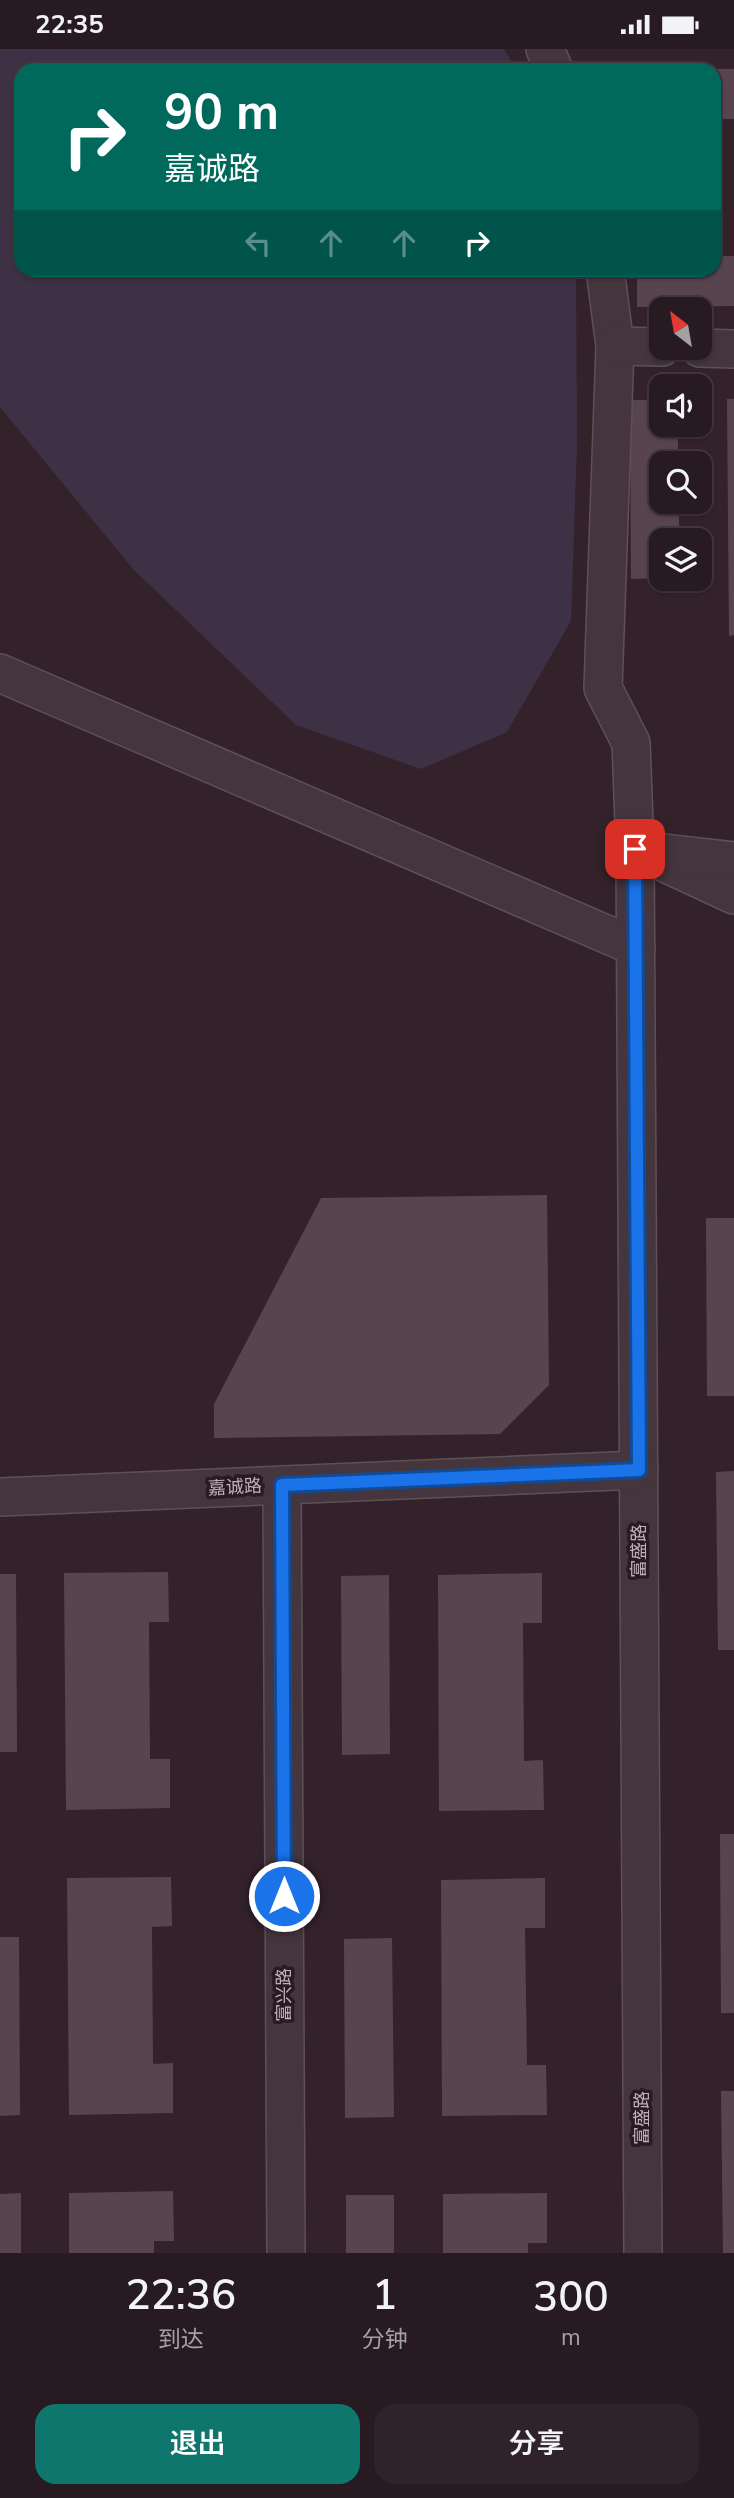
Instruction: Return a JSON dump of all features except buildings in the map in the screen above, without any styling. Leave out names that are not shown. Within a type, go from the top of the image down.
[{"type":"street","name":"富盛路","points":[[606,277],[615,346],[603,688],[631,743],[635,849],[643,2253]]},
{"type":"street","points":[[615,346],[649,347]]},
{"type":"street","points":[[712,348],[734,349]]},
{"type":"street","points":[[0,673],[636,947]]},
{"type":"street","points":[[635,849],[734,861]]},
{"type":"street","points":[[635,849],[734,895]]},
{"type":"street","name":"嘉诚路","points":[[0,1497],[639,1470]]},
{"type":"street","name":"富兴路","points":[[282,1485],[286,2253]]},
{"type":"shaded area","points":[[0,49],[504,49],[513,63],[14,63],[14,277],[576,277],[577,443],[571,621],[507,732],[421,769],[296,725],[133,569],[0,407]]},
{"type":"route","points":[[284,1896],[282,1485],[639,1470],[635,849]]}]
